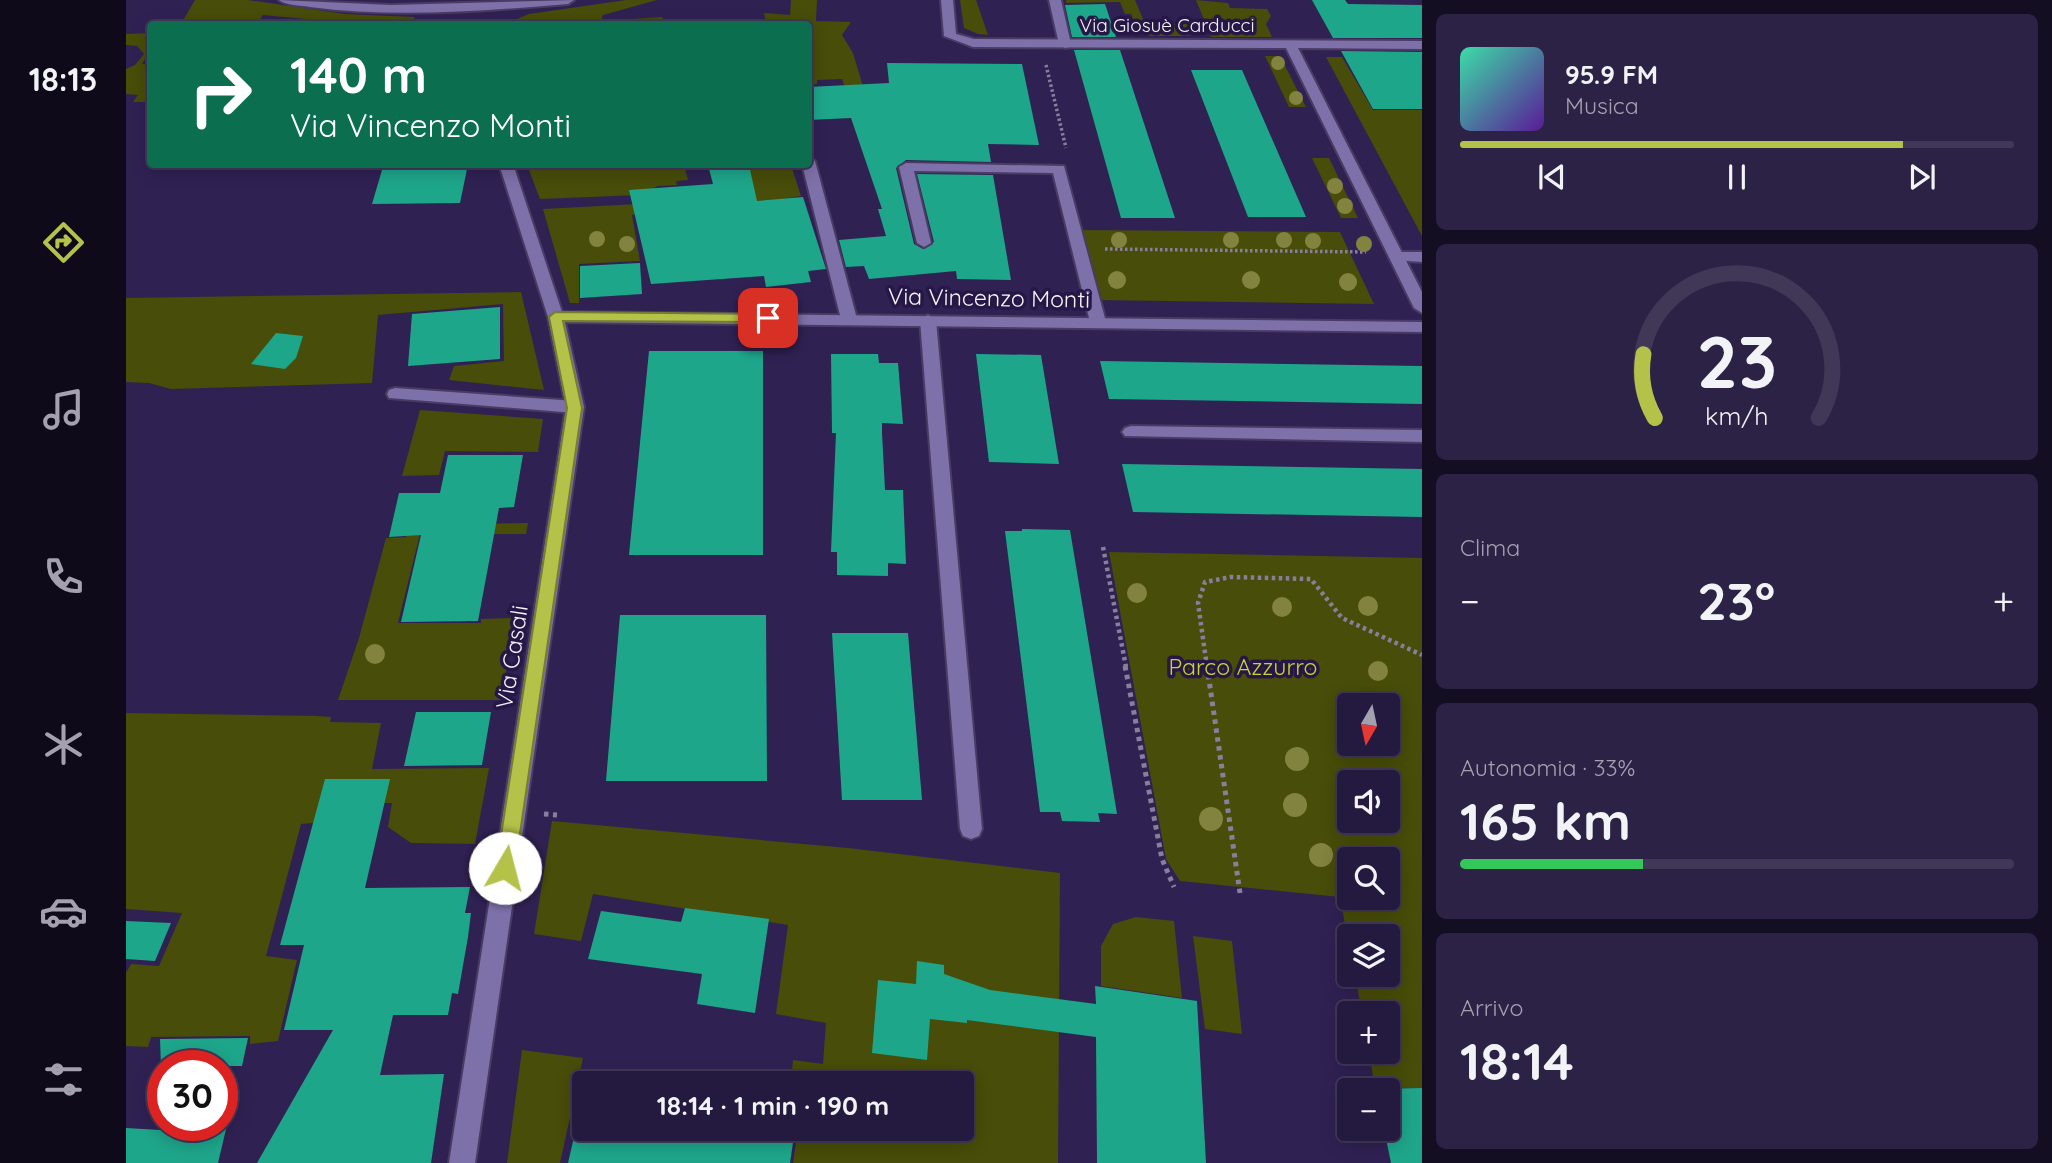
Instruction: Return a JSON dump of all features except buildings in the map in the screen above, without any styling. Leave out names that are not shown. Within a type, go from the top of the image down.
[{"type":"street","points":[[285,0],[370,9],[488,11],[568,0]]},
{"type":"street","name":"Via Giosuè Carducci","points":[[947,0],[950,36],[959,41],[1040,44],[1422,45]]},
{"type":"street","points":[[1055,0],[1066,44]]},
{"type":"street","points":[[1290,44],[1422,308]]},
{"type":"street","points":[[924,243],[905,167],[1059,169],[1098,322]]},
{"type":"street","name":"Via Casali","points":[[462,1163],[575,408],[555,317],[507,168]]},
{"type":"street","points":[[799,168],[843,319]]},
{"type":"street","points":[[810,168],[843,319]]},
{"type":"street","points":[[1396,255],[1422,257]]},
{"type":"street","name":"Via Vincenzo Monti","points":[[555,317],[1422,327]]},
{"type":"street","points":[[928,320],[971,829]]},
{"type":"street","points":[[396,394],[575,408]]},
{"type":"street","points":[[1130,432],[1422,436]]},
{"type":"path","points":[[1040,44],[1070,165],[1059,169]]},
{"type":"path","points":[[1079,249],[1396,255]]},
{"type":"path","points":[[1103,547],[1162,859],[1174,887]]},
{"type":"path","points":[[1240,893],[1198,603],[1205,582],[1231,577],[1311,579],[1342,618],[1422,655]]},
{"type":"green space","points":[[195,0],[248,0],[345,14],[415,17],[413,21],[328,21],[263,15],[259,21],[183,21]]},
{"type":"green space","points":[[626,0],[657,0],[603,15],[601,21],[512,21],[529,14]]},
{"type":"green space","points":[[791,0],[817,0],[816,21],[851,22],[842,35],[853,53],[875,127],[857,120],[842,79],[817,80],[817,84],[812,84],[812,21],[765,21],[764,13],[790,15]]},
{"type":"green space","points":[[960,0],[976,0],[988,35],[964,28]]},
{"type":"green space","points":[[1066,0],[1135,0],[1145,24],[1194,24],[1189,36],[1149,36],[1138,30],[1131,14],[1125,14],[1120,2],[1066,3]]},
{"type":"green space","points":[[1196,0],[1228,3],[1230,8],[1267,9],[1271,16],[1266,24],[1272,37],[1211,37]]},
{"type":"green space","points":[[662,17],[665,21],[601,21]]},
{"type":"green space","points":[[147,33],[147,55],[142,64],[147,65],[147,102],[133,102],[138,95],[126,94],[126,69],[135,65],[144,54],[137,46],[126,45],[126,34]]},
{"type":"green space","points":[[1265,56],[1280,56],[1306,107],[1289,107]]},
{"type":"green space","points":[[1326,57],[1342,57],[1373,110],[1422,110],[1422,236]]},
{"type":"green space","points":[[1312,158],[1329,158],[1358,218],[1341,218]]},
{"type":"green space","points":[[528,168],[685,168],[688,180],[676,181],[677,185],[658,186],[639,195],[540,199]]},
{"type":"green space","points":[[726,168],[792,168],[801,196],[680,216],[734,196]]},
{"type":"green space","points":[[638,204],[641,213],[632,215],[640,261],[579,264],[579,303],[570,303],[543,209]]},
{"type":"green space","points":[[1079,230],[1340,232],[1374,304],[1097,300]]},
{"type":"green space","points":[[521,292],[544,390],[449,380],[454,366],[504,361],[503,304],[378,315],[372,383],[171,389],[149,383],[126,382],[126,298]]},
{"type":"green space","points":[[420,410],[543,419],[538,452],[445,451],[439,475],[402,476]]},
{"type":"green space","points":[[528,523],[526,534],[420,534],[398,623],[481,623],[481,619],[514,618],[502,700],[338,700],[359,638],[386,538],[406,537],[408,525]]},
{"type":"green space","name":"Parco Azzurro","points":[[1109,552],[1422,558],[1422,1088],[1400,1088],[1400,1078],[1373,1078],[1371,1064],[1400,1064],[1400,1001],[1360,1001],[1357,987],[1400,987],[1400,924],[1345,924],[1342,910],[1400,910],[1400,847],[1337,847],[1337,897],[1180,881],[1166,859]]},
{"type":"green space","points":[[126,713],[317,716],[331,717],[330,722],[381,723],[372,769],[489,768],[475,844],[411,843],[388,827],[392,803],[331,803],[326,822],[301,824],[266,956],[297,960],[278,1041],[250,1044],[250,1036],[151,1037],[148,1047],[126,1046],[126,973],[131,964],[159,966],[182,913],[126,909]]},
{"type":"green space","points":[[552,821],[848,848],[1060,873],[1058,1163],[793,1163],[796,1141],[974,1141],[974,1071],[792,1071],[793,1060],[823,1064],[826,1023],[776,1014],[788,925],[593,894],[581,941],[534,934]]},
{"type":"green space","points":[[1136,917],[1174,921],[1182,998],[1101,986],[1101,946],[1113,924]]},
{"type":"green space","points":[[1193,936],[1232,941],[1242,1034],[1205,1029]]},
{"type":"green space","points":[[522,1050],[583,1058],[580,1071],[572,1071],[572,1108],[560,1163],[507,1163]]},
{"type":"route","points":[[505,868],[575,408],[555,317],[768,318]]}]
